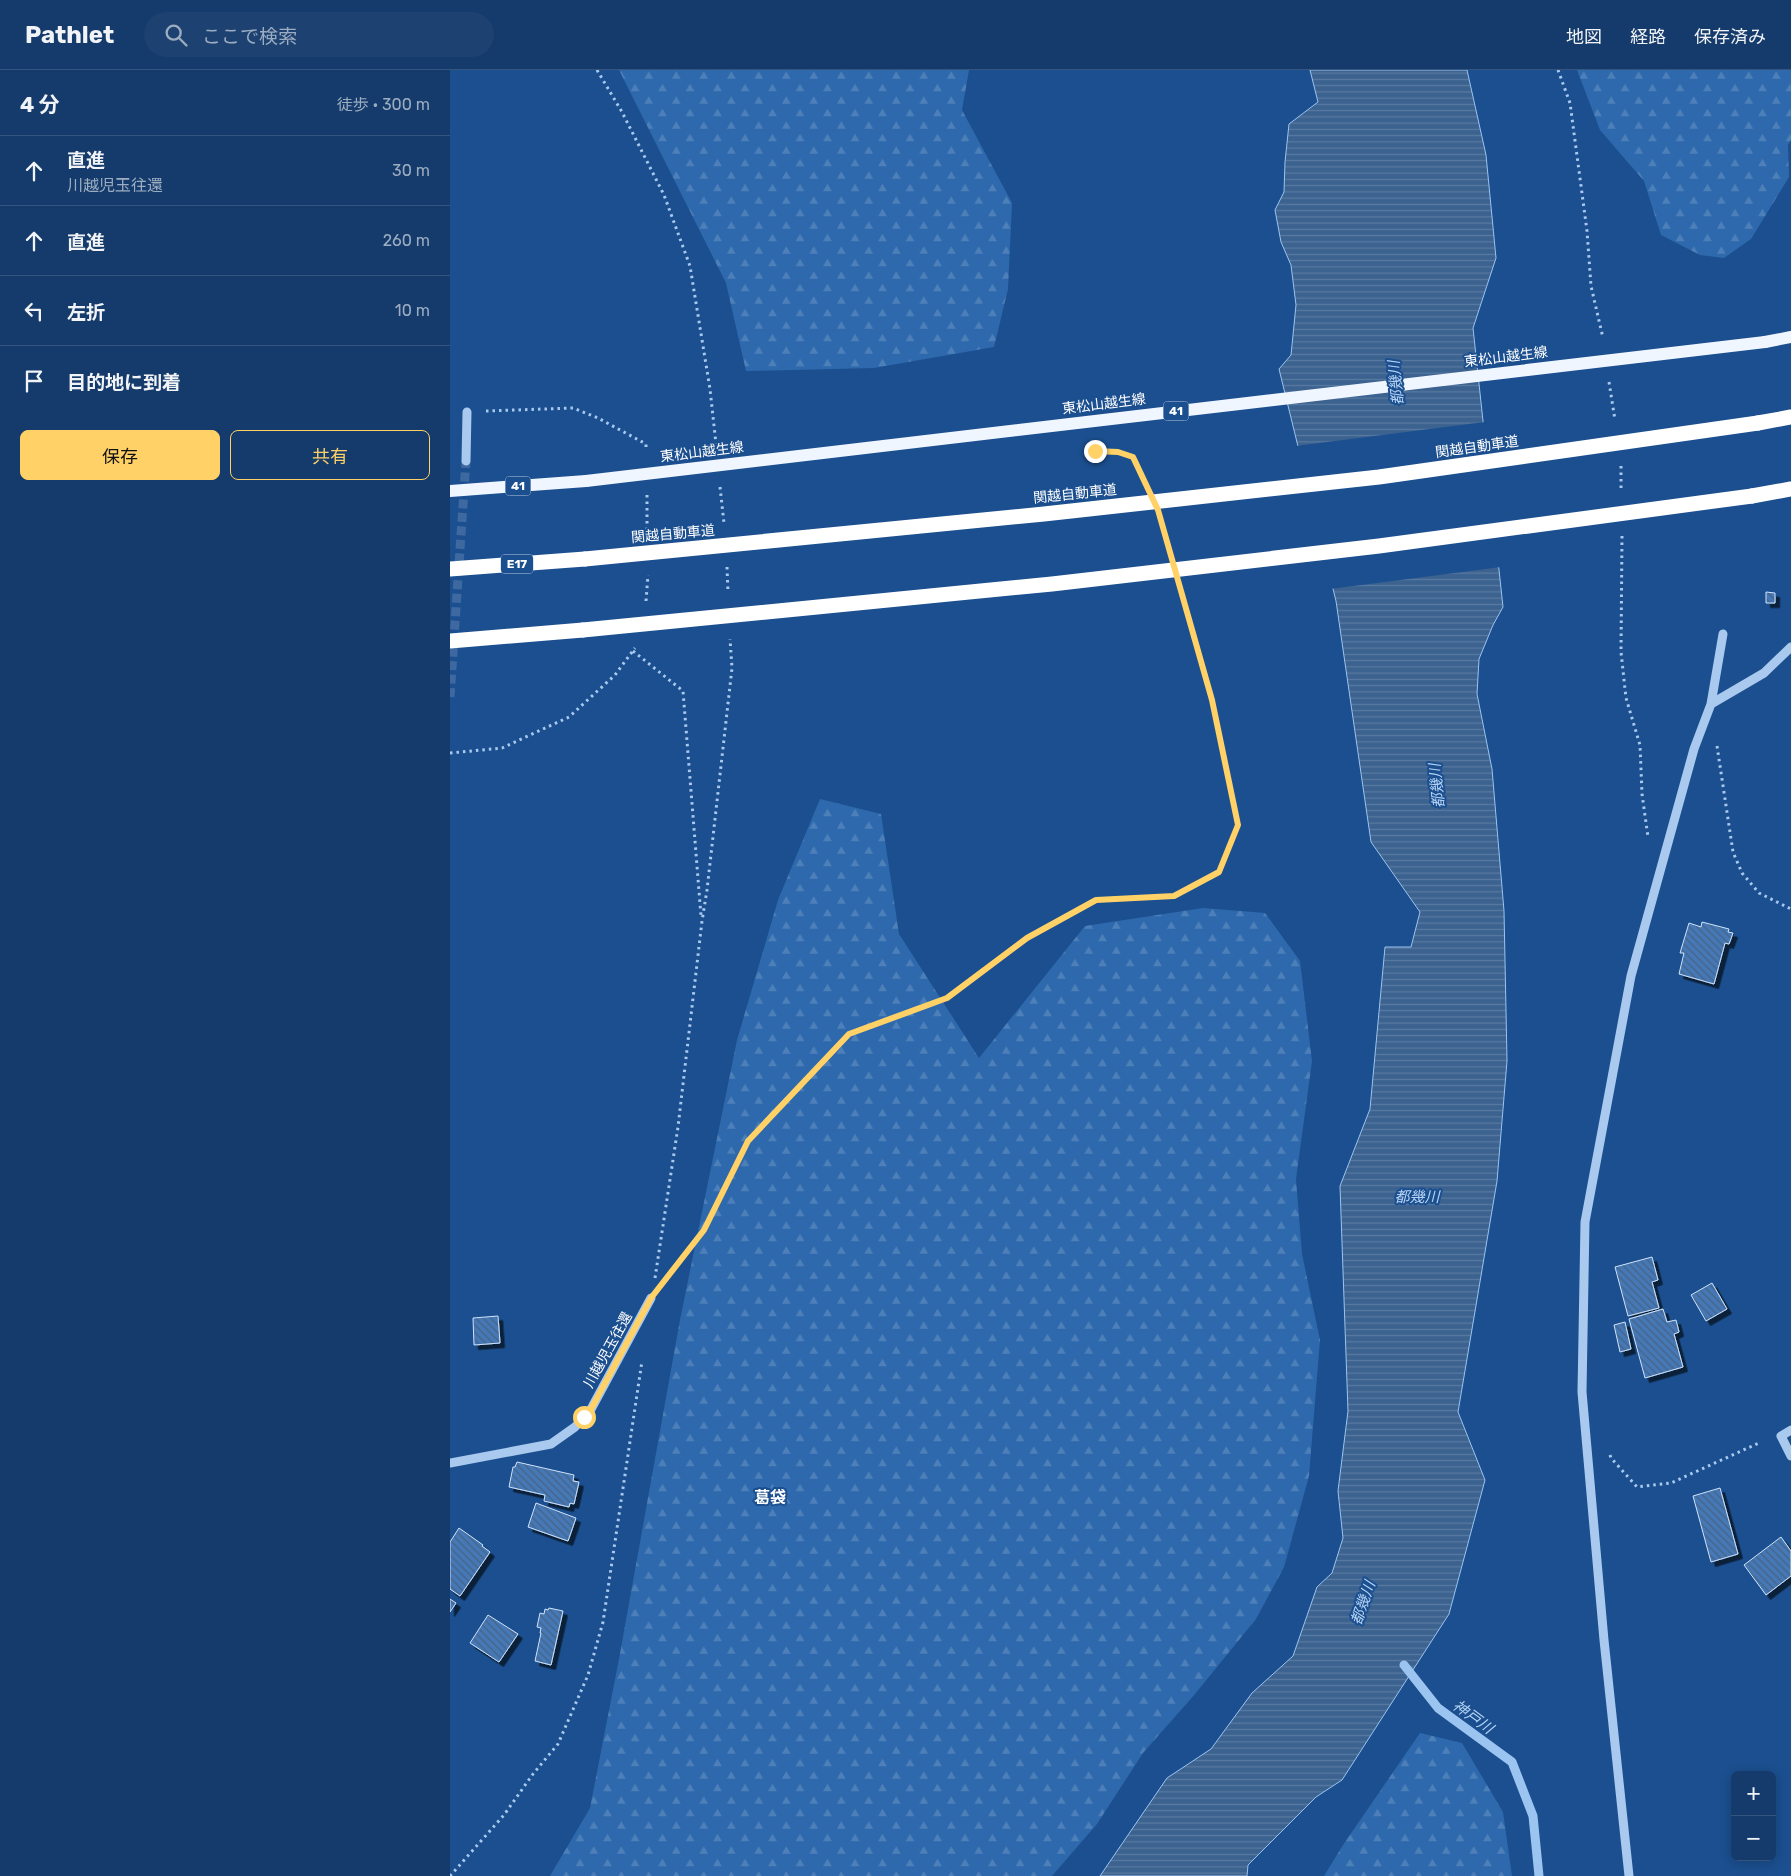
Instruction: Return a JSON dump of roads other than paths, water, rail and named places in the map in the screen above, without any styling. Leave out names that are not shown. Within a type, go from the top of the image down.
[{"type":"highway","name":"関越自動車道","points":[[450,569],[1034,515],[1379,477],[1791,417]]},
{"type":"highway","points":[[450,641],[1052,584],[1339,551],[1791,490]]},
{"type":"main road","name":"東松山越生線","points":[[450,491],[586,481],[1765,342],[1791,337]]},
{"type":"street","points":[[466,461],[467,412]]},
{"type":"street","points":[[1629,1876],[1604,1640],[1582,1392],[1585,1222],[1631,976],[1694,749],[1711,704],[1723,634]]},
{"type":"street","points":[[1711,704],[1764,674],[1791,647]]},
{"type":"street","name":"川越児玉往還","points":[[450,1463],[550,1444],[575,1427],[590,1411],[651,1298]]},
{"type":"street","points":[[1791,1430],[1781,1436],[1791,1456]]},
{"type":"water","name":"都幾川","points":[[1310,70],[1467,70],[1486,155],[1496,258],[1473,328],[1503,607],[1493,625],[1479,659],[1477,694],[1492,769],[1504,911],[1507,1061],[1497,1181],[1458,1412],[1485,1480],[1449,1614],[1342,1780],[1316,1797],[1248,1865],[1247,1876],[1100,1876],[1167,1778],[1211,1749],[1252,1693],[1293,1656],[1317,1587],[1332,1573],[1343,1538],[1338,1491],[1348,1411],[1340,1186],[1370,1109],[1385,947],[1411,947],[1420,912],[1371,842],[1336,601],[1279,369],[1291,355],[1296,305],[1291,265],[1281,242],[1275,210],[1284,192],[1289,124],[1318,102]]},
{"type":"waterway","name":"神戸川","points":[[1404,1665],[1438,1708],[1512,1762],[1533,1816],[1539,1876]]},
{"type":"tunnel","points":[[450,697],[466,461]]},
{"type":"district","name":"葛袋","points":[[770,1497]]}]
